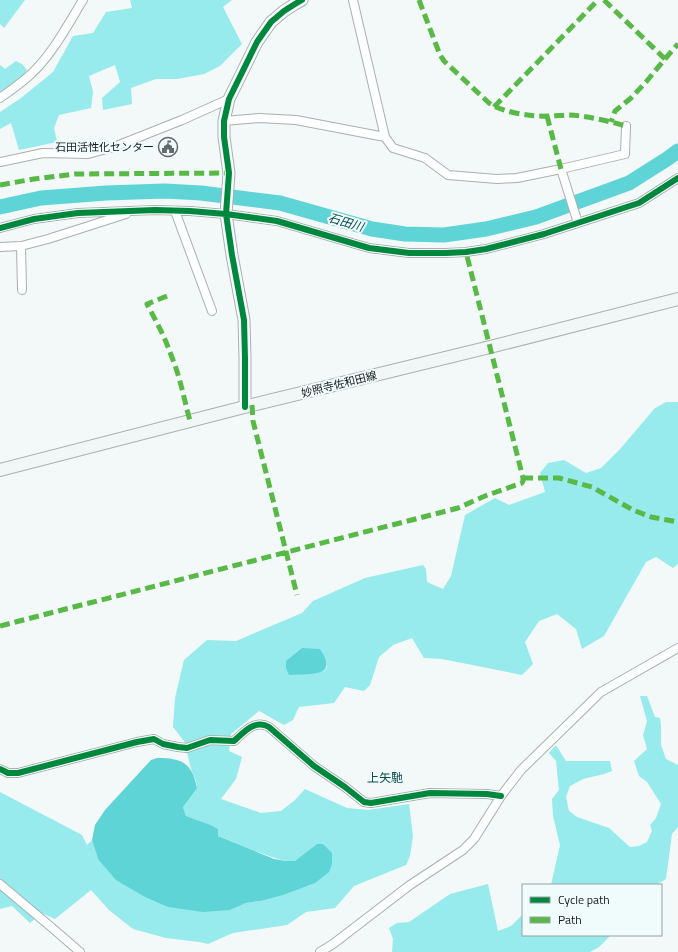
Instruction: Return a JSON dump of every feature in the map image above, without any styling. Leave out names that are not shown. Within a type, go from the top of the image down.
[{"type":"main road","name":"妙照寺佐和田線","points":[[0,470],[678,299]]},
{"type":"street","points":[[0,98],[14,89],[41,64],[83,0]]},
{"type":"street","points":[[245,407],[244,320],[232,255],[226,211],[229,173],[224,137],[224,121],[229,99],[256,42],[271,22],[284,11],[302,0]]},
{"type":"street","points":[[352,0],[385,137],[393,148],[425,158],[448,174],[497,179],[517,178],[625,154],[626,126]]},
{"type":"street","points":[[0,162],[42,153],[88,154],[114,147],[182,120],[229,99]]},
{"type":"street","points":[[224,121],[259,118],[296,120],[385,137]]},
{"type":"street","points":[[561,169],[577,220]]},
{"type":"street","points":[[0,228],[34,219],[78,213],[137,211],[226,211],[277,221],[369,248],[409,253],[446,253],[486,249],[544,234],[577,220],[639,202],[678,178]]},
{"type":"street","points":[[0,247],[22,246],[137,211]]},
{"type":"street","points":[[175,211],[212,311]]},
{"type":"street","points":[[22,246],[22,290]]},
{"type":"street","points":[[320,952],[333,944],[410,885],[463,850],[474,839],[501,796],[522,770],[601,692],[678,648]]},
{"type":"street","points":[[0,769],[8,773],[18,773],[137,742],[154,739],[163,744],[178,748],[187,748],[210,740],[234,741],[252,726],[264,724],[314,766],[364,802],[371,803],[430,793],[487,794],[501,796]]},
{"type":"street","points":[[0,884],[80,952]]},
{"type":"shaded area","points":[[0,0],[25,0],[4,28],[0,24]]},
{"type":"shaded area","points":[[130,0],[232,0],[223,7],[242,44],[220,66],[204,74],[177,79],[156,79],[131,88],[132,104],[103,110],[102,98],[120,82],[115,65],[89,76],[93,92],[91,108],[59,115],[54,128],[57,142],[19,150],[11,123],[0,129],[0,112],[21,98],[53,72],[73,36],[93,33],[106,12],[132,8]]},
{"type":"shaded area","points":[[16,61],[22,64],[27,70],[18,82],[0,93],[0,65],[5,69]]},
{"type":"shaded area","points":[[666,402],[678,402],[678,564],[673,568],[656,557],[646,562],[604,636],[582,649],[576,629],[557,614],[539,621],[525,642],[533,664],[522,675],[442,659],[424,658],[412,638],[393,645],[379,657],[370,685],[364,691],[345,687],[334,703],[299,707],[293,720],[284,725],[259,711],[231,734],[229,751],[242,757],[236,779],[221,799],[261,813],[281,811],[295,800],[305,789],[347,808],[368,810],[409,804],[413,836],[410,856],[406,865],[354,886],[335,908],[306,912],[287,925],[233,933],[208,944],[166,938],[133,929],[109,910],[91,890],[55,919],[42,913],[30,923],[12,906],[0,909],[0,792],[82,835],[87,845],[92,840],[98,859],[230,910],[246,903],[260,901],[317,844],[295,861],[289,861],[257,852],[218,836],[218,829],[186,816],[183,807],[197,787],[184,741],[173,727],[175,698],[184,660],[207,640],[236,641],[302,613],[313,601],[365,578],[423,565],[426,569],[427,582],[443,589],[451,576],[465,515],[495,498],[509,505],[545,492],[540,473],[548,463],[564,460],[586,473],[601,468],[621,448],[655,408]],"holes":[[[302,648],[326,660],[327,667],[324,671],[295,654]]]},
{"type":"shaded area","points":[[302,648],[320,649],[326,662],[326,667],[324,670],[310,674],[289,675],[286,668],[286,661]]},
{"type":"shaded area","points":[[640,696],[647,696],[655,717],[660,718],[661,745],[666,759],[678,765],[678,827],[672,834],[666,879],[658,884],[551,884],[560,845],[553,816],[552,799],[559,790],[556,761],[549,753],[556,745],[566,761],[610,761],[612,771],[583,779],[570,786],[566,797],[569,811],[577,817],[609,828],[630,847],[639,846],[647,842],[652,831],[650,825],[656,818],[661,804],[647,782],[639,776],[634,761],[647,749],[643,735],[647,721]]},
{"type":"shaded area","points":[[157,758],[173,759],[184,763],[192,772],[197,788],[183,807],[186,816],[218,829],[218,836],[274,859],[295,861],[317,844],[323,844],[332,853],[332,864],[329,872],[315,883],[283,895],[246,903],[230,910],[203,912],[168,907],[145,897],[116,880],[98,859],[92,840],[95,825],[105,810],[151,760]]},
{"type":"shaded area","points":[[488,884],[498,931],[511,926],[522,915],[522,936],[610,936],[599,947],[590,952],[392,952],[393,939],[389,928],[397,923],[409,922],[450,894]]},
{"type":"waterway","name":"石田川","points":[[0,207],[41,198],[106,193],[165,191],[201,193],[280,203],[372,229],[405,234],[444,235],[486,229],[536,217],[629,183],[678,151]]},
{"type":"marked path","points":[[419,0],[440,55],[444,61],[489,103],[501,109],[525,115],[569,115],[598,119],[626,126]]},
{"type":"marked path","points":[[494,107],[598,0]]},
{"type":"marked path","points":[[604,0],[665,59],[631,98],[615,111],[611,122]]},
{"type":"marked path","points":[[665,59],[678,44]]},
{"type":"marked path","points":[[547,116],[561,169]]},
{"type":"marked path","points":[[0,185],[75,174],[229,173]]},
{"type":"marked path","points":[[0,626],[458,508],[485,496],[522,483],[523,478],[466,252]]},
{"type":"marked path","points":[[167,296],[147,304],[163,335],[174,363],[190,421]]},
{"type":"marked path","points":[[252,405],[253,421],[297,595]]},
{"type":"marked path","points":[[523,478],[559,478],[592,487],[633,510],[651,517],[678,522]]},
{"type":"cycle path","points":[[245,407],[244,320],[226,214],[229,173],[224,137],[224,121],[229,99],[257,42],[271,22],[284,11],[302,0]]},
{"type":"cycle path","points":[[0,228],[34,219],[78,213],[155,210],[190,211],[277,221],[369,248],[409,253],[466,252],[486,249],[544,234],[639,203],[678,178]]},
{"type":"cycle path","points":[[0,769],[8,773],[18,773],[137,742],[154,739],[163,744],[187,748],[210,740],[234,741],[250,728],[264,725],[269,727],[314,766],[364,802],[371,803],[430,793],[487,794],[501,796]]},
{"type":"place","name":"石田活性化センター","points":[[168,147]]},
{"type":"district","name":"上矢馳","points":[[385,777]]}]
